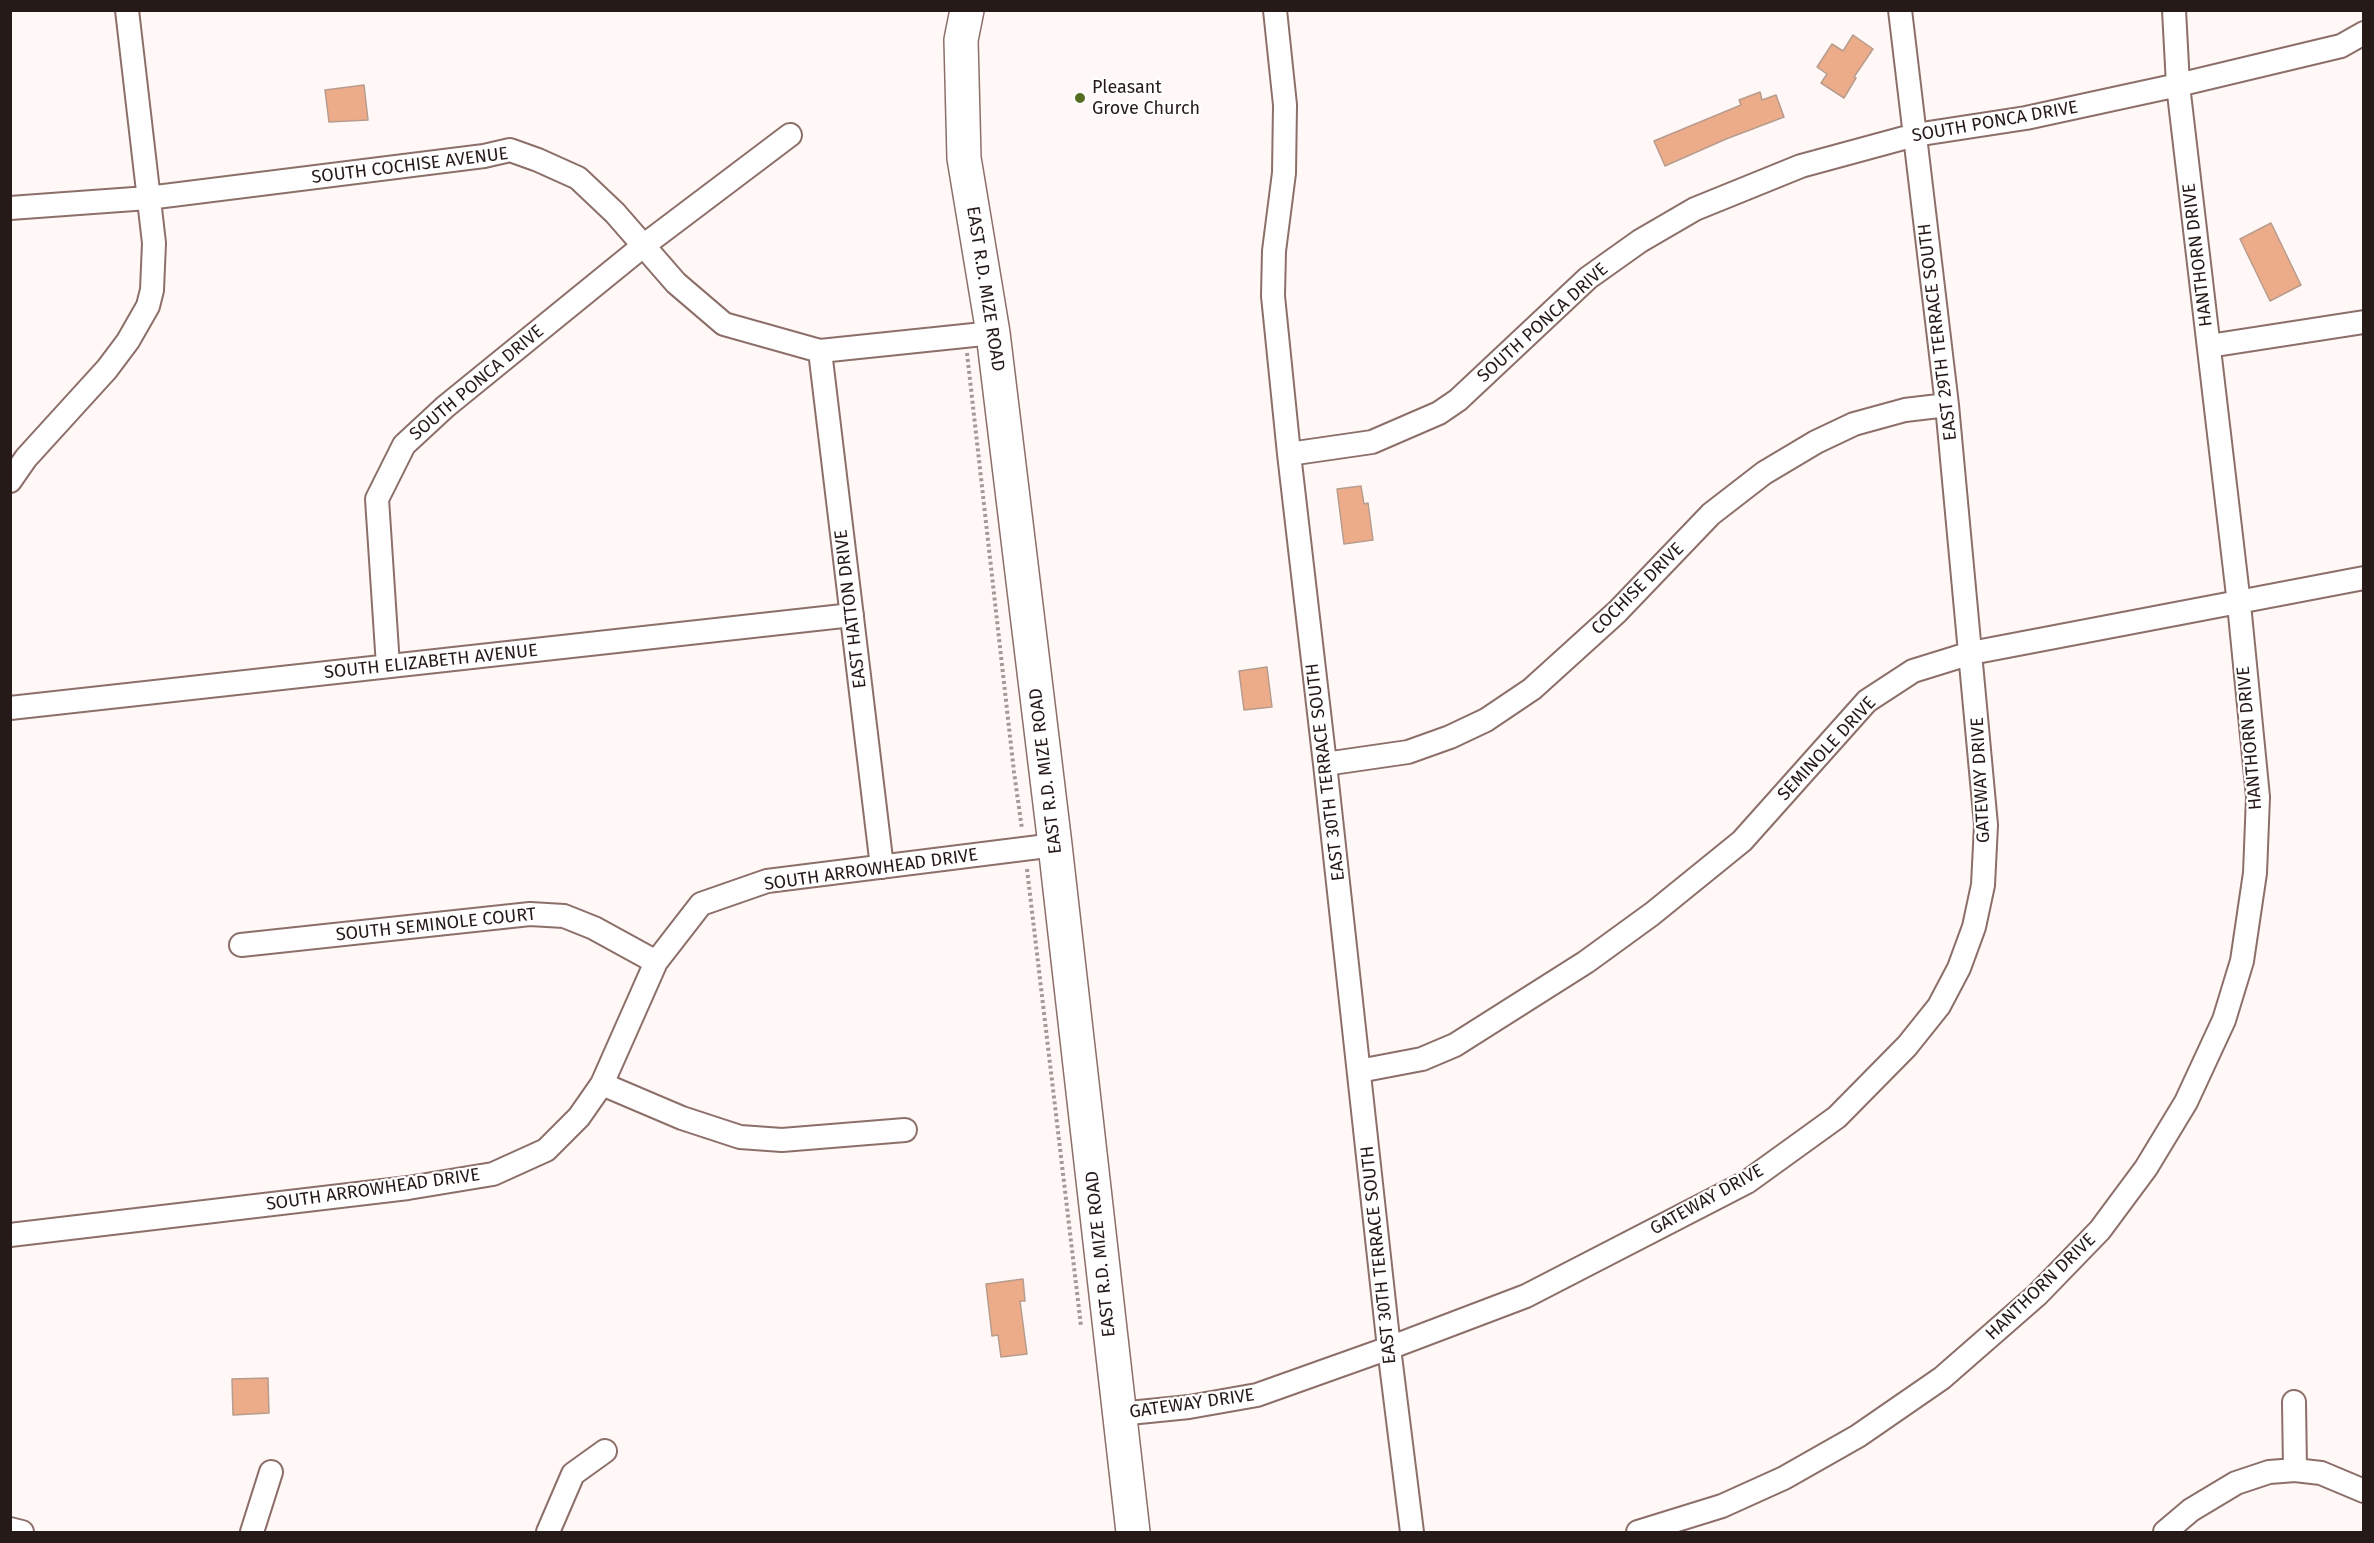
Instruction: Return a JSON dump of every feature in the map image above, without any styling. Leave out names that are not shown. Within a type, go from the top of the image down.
[{"type":"main road","name":"EAST R.D. MIZE ROAD","points":[[967,10],[961,40],[964,158],[979,335],[1040,847],[1119,1414],[1132,1533]]},
{"type":"street","points":[[10,481],[26,458],[107,369],[129,341],[148,306],[154,274],[154,243],[127,10]]},
{"type":"street","name":"EAST 30TH TERRACE SOUTH","points":[[1275,10],[1285,105],[1284,173],[1274,251],[1273,296],[1389,1348],[1412,1533]]},
{"type":"street","name":"EAST 29TH TERRACE SOUTH","points":[[1900,10],[1947,405],[1971,653]]},
{"type":"street","name":"HANTHORN DRIVE","points":[[1638,1533],[1722,1506],[1784,1478],[1858,1436],[1942,1378],[2037,1295],[2100,1230],[2146,1168],[2191,1092],[2224,1020],[2242,960],[2255,873],[2258,797],[2239,603],[2178,85],[2174,10]]},
{"type":"street","name":"SOUTH PONCA DRIVE","points":[[1289,454],[1372,442],[1439,413],[1458,400],[1588,278],[1640,241],[1695,209],[1801,166],[1915,135],[2026,118],[2178,85],[2341,46],[2364,33]]},
{"type":"street","name":"SOUTH PONCA DRIVE","points":[[388,666],[377,499],[404,445],[445,407],[644,246],[790,135]]},
{"type":"street","name":"SOUTH COCHISE AVENUE","points":[[10,208],[148,198],[484,156],[510,150],[538,159],[578,178],[615,213],[676,283],[724,324],[820,351],[979,335]]},
{"type":"street","points":[[2209,346],[2364,322]]},
{"type":"street","name":"EAST HATTON DRIVE","points":[[820,351],[882,867]]},
{"type":"street","name":"COCHISE DRIVE","points":[[1325,764],[1408,752],[1450,737],[1485,720],[1532,688],[1617,612],[1710,514],[1764,473],[1816,442],[1854,424],[1905,410],[1947,405]]},
{"type":"street","name":"SEMINOLE DRIVE","points":[[1359,1071],[1422,1059],[1455,1045],[1586,962],[1652,914],[1742,841],[1867,701],[1913,671],[1971,653],[2364,578]]},
{"type":"street","name":"SOUTH ELIZABETH AVENUE","points":[[10,708],[852,615]]},
{"type":"street","name":"GATEWAY DRIVE","points":[[1119,1414],[1189,1407],[1257,1395],[1526,1296],[1747,1182],[1837,1117],[1907,1046],[1939,1006],[1959,968],[1974,927],[1983,885],[1986,825],[1971,653]]},
{"type":"street","name":"SOUTH ARROWHEAD DRIVE","points":[[10,1235],[408,1188],[493,1174],[546,1150],[579,1117],[602,1084],[656,962],[701,904],[766,882],[1040,847]]},
{"type":"street","name":"SOUTH SEMINOLE COURT","points":[[242,945],[530,914],[564,916],[594,928],[656,962]]},
{"type":"street","points":[[602,1084],[682,1118],[740,1137],[782,1140],[905,1130]]},
{"type":"street","points":[[2294,1402],[2295,1470]]},
{"type":"street","points":[[548,1533],[573,1474],[605,1451]]},
{"type":"street","points":[[2165,1533],[2191,1510],[2236,1483],[2269,1472],[2295,1470],[2321,1473],[2364,1491]]},
{"type":"street","points":[[252,1533],[271,1472]]},
{"type":"street","points":[[10,1529],[22,1533]]},
{"type":"path","points":[[979,335],[1014,772],[1040,847],[1083,1335]]},
{"type":"building","points":[[1853,35],[1873,49],[1854,77],[1856,78],[1844,98],[1821,83],[1827,74],[1817,67],[1832,44],[1843,51]]},
{"type":"building","points":[[364,85],[368,120],[329,122],[325,90]]},
{"type":"building","points":[[1760,92],[1762,100],[1776,95],[1784,117],[1665,166],[1654,141],[1741,105],[1739,100]]},
{"type":"building","points":[[2271,223],[2301,285],[2270,301],[2240,239]]},
{"type":"building","points":[[1361,486],[1364,504],[1368,503],[1373,540],[1344,544],[1337,489]]},
{"type":"building","points":[[1267,667],[1272,707],[1244,710],[1239,671]]},
{"type":"building","points":[[1023,1279],[1025,1301],[1020,1301],[1027,1354],[1001,1357],[998,1335],[992,1336],[986,1284]]},
{"type":"building","points":[[268,1378],[269,1413],[233,1415],[232,1379]]},
{"type":"place","name":"Pleasant Grove Church","points":[[1080,98]]}]
